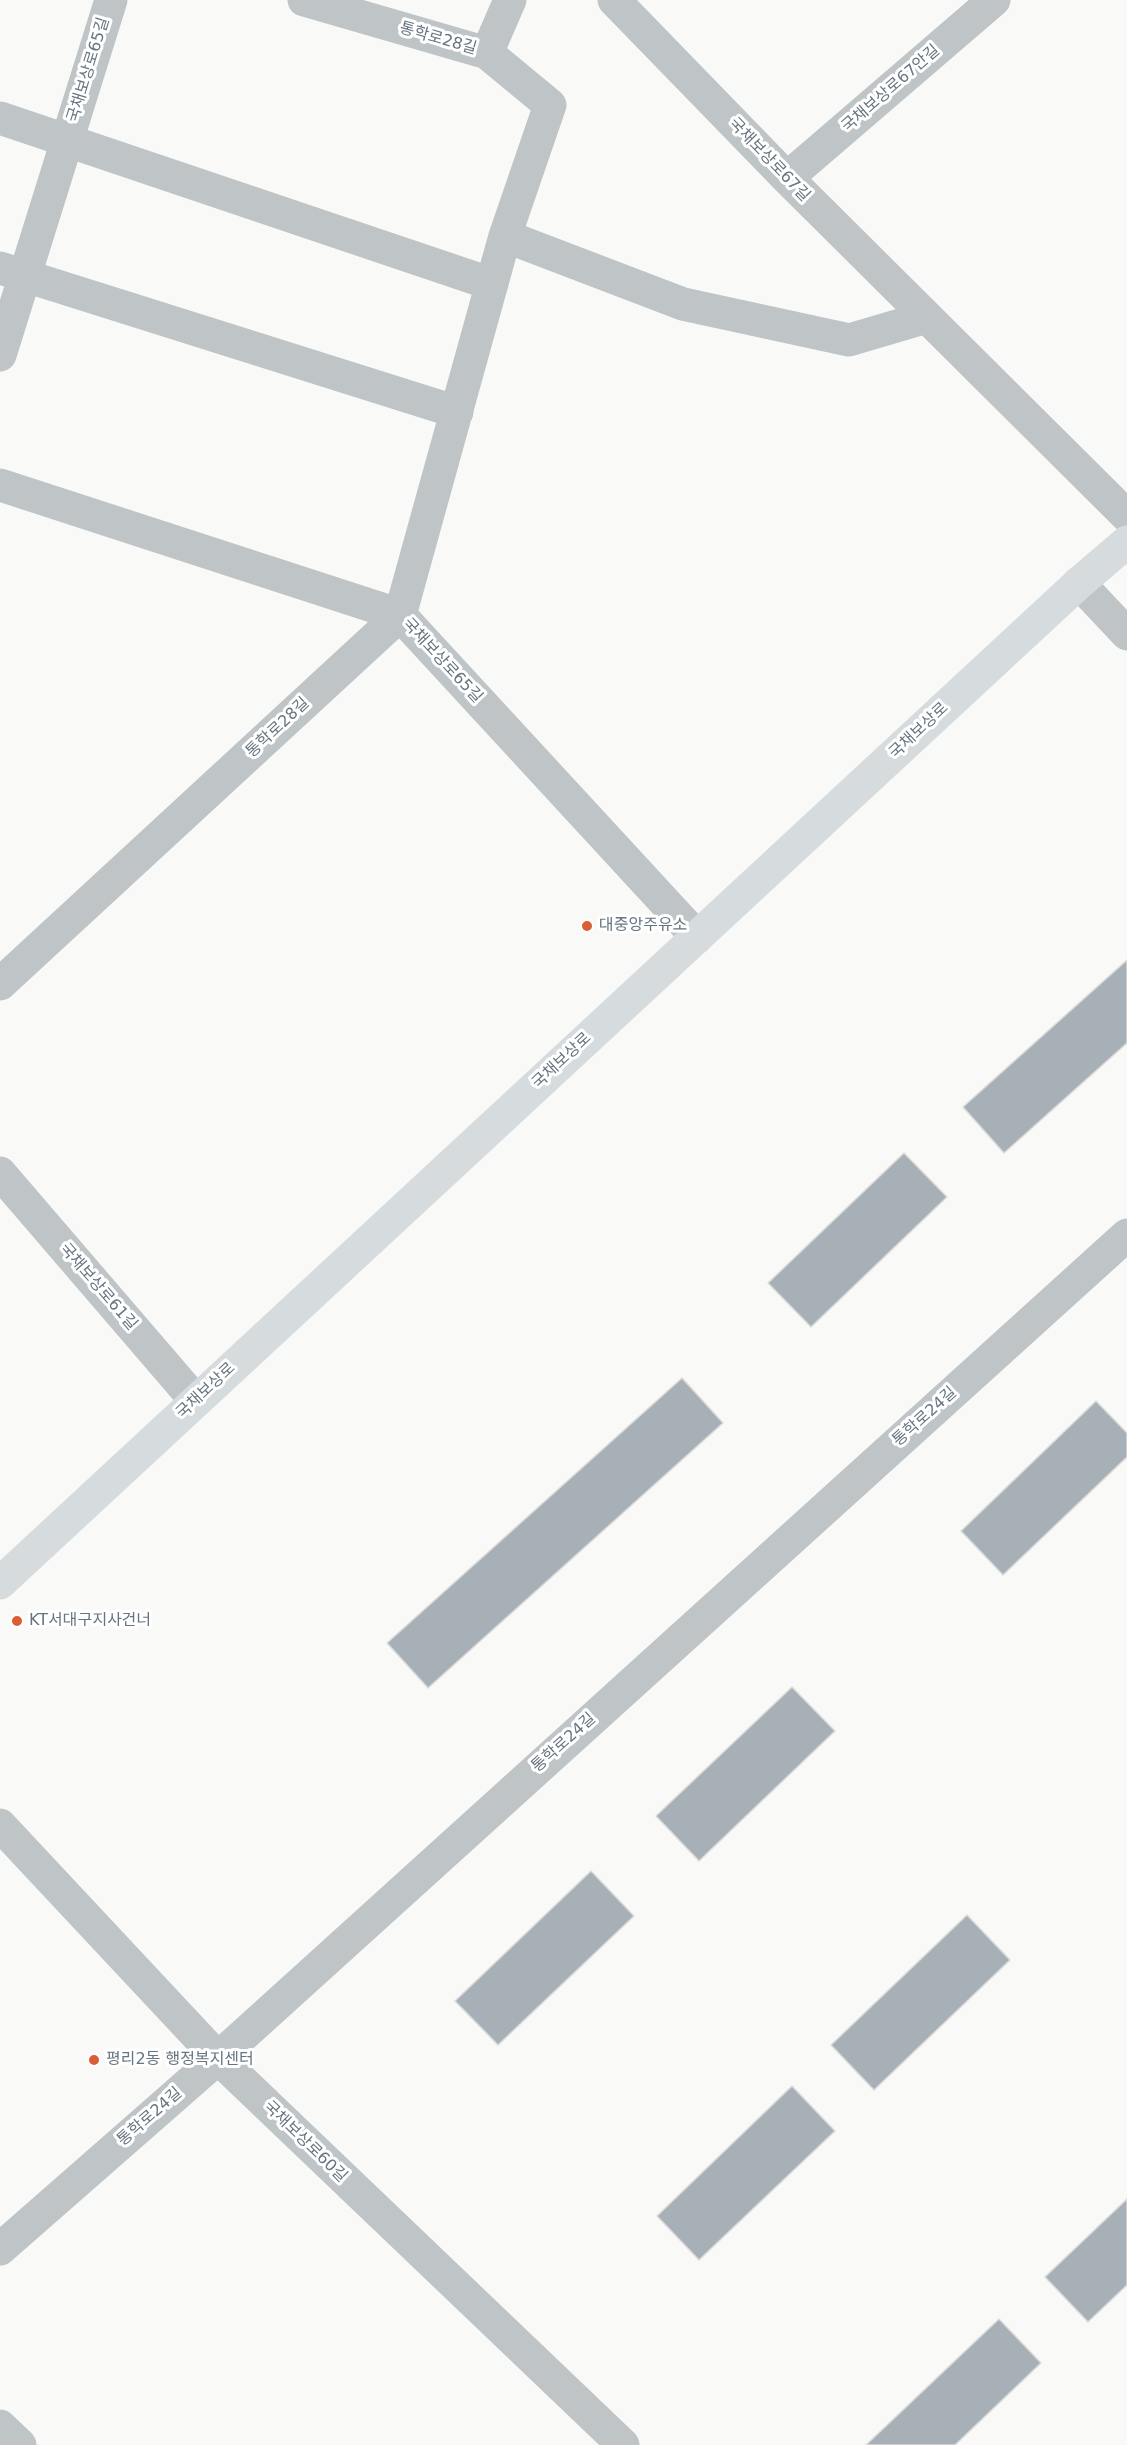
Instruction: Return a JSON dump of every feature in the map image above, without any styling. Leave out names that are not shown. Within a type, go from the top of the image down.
[{"type":"main road","name":"국채보상로","points":[[0,1583],[1079,583],[1127,542]]},
{"type":"street","name":"국채보상로65길","points":[[0,355],[12,272],[67,141],[111,0]]},
{"type":"street","name":"통학로28길","points":[[0,984],[400,615],[505,237],[549,105],[487,53],[304,0]]},
{"type":"street","points":[[487,53],[510,0]]},
{"type":"street","name":"국채보상로67길","points":[[614,0],[787,178],[1127,516]]},
{"type":"street","name":"국채보상로67안길","points":[[787,178],[994,0]]},
{"type":"street","name":"국채보상로65길","points":[[0,118],[67,141]]},
{"type":"street","points":[[67,141],[492,284]]},
{"type":"street","points":[[505,237],[683,304],[849,340],[927,317]]},
{"type":"street","points":[[12,272],[457,411]]},
{"type":"street","name":"국채보상로65길","points":[[0,485],[400,615],[697,936]]},
{"type":"street","points":[[1079,583],[1127,634]]},
{"type":"street","name":"국채보상로61길","points":[[0,1173],[196,1401]]},
{"type":"street","name":"통학로24길","points":[[0,2249],[218,2058],[1127,1235]]},
{"type":"street","name":"국채보상로60길","points":[[0,1825],[218,2058],[623,2445]]},
{"type":"street","points":[[0,2426],[20,2445]]},
{"type":"building","points":[[1127,960],[1127,1043],[1004,1153],[963,1107]]},
{"type":"building","points":[[904,1153],[947,1197],[811,1327],[768,1283]]},
{"type":"building","points":[[682,1378],[723,1423],[428,1688],[387,1643]]},
{"type":"building","points":[[1096,1401],[1127,1433],[1127,1457],[1003,1575],[961,1531]]},
{"type":"building","points":[[792,1687],[835,1731],[699,1861],[656,1816]]},
{"type":"building","points":[[591,1871],[634,1916],[498,2045],[455,2001]]},
{"type":"building","points":[[967,1915],[1010,1960],[874,2090],[831,2045]]},
{"type":"building","points":[[792,2086],[835,2131],[699,2260],[657,2216]]},
{"type":"building","points":[[1127,2199],[1127,2285],[1088,2322],[1045,2277]]},
{"type":"building","points":[[999,2319],[1041,2363],[955,2445],[866,2445]]},
{"type":"place","name":"대중앙주유소","points":[[587,926]]},
{"type":"place","name":"KT서대구지사건너","points":[[17,1621]]},
{"type":"place","name":"평리2동 행정복지센터","points":[[94,2060]]}]
